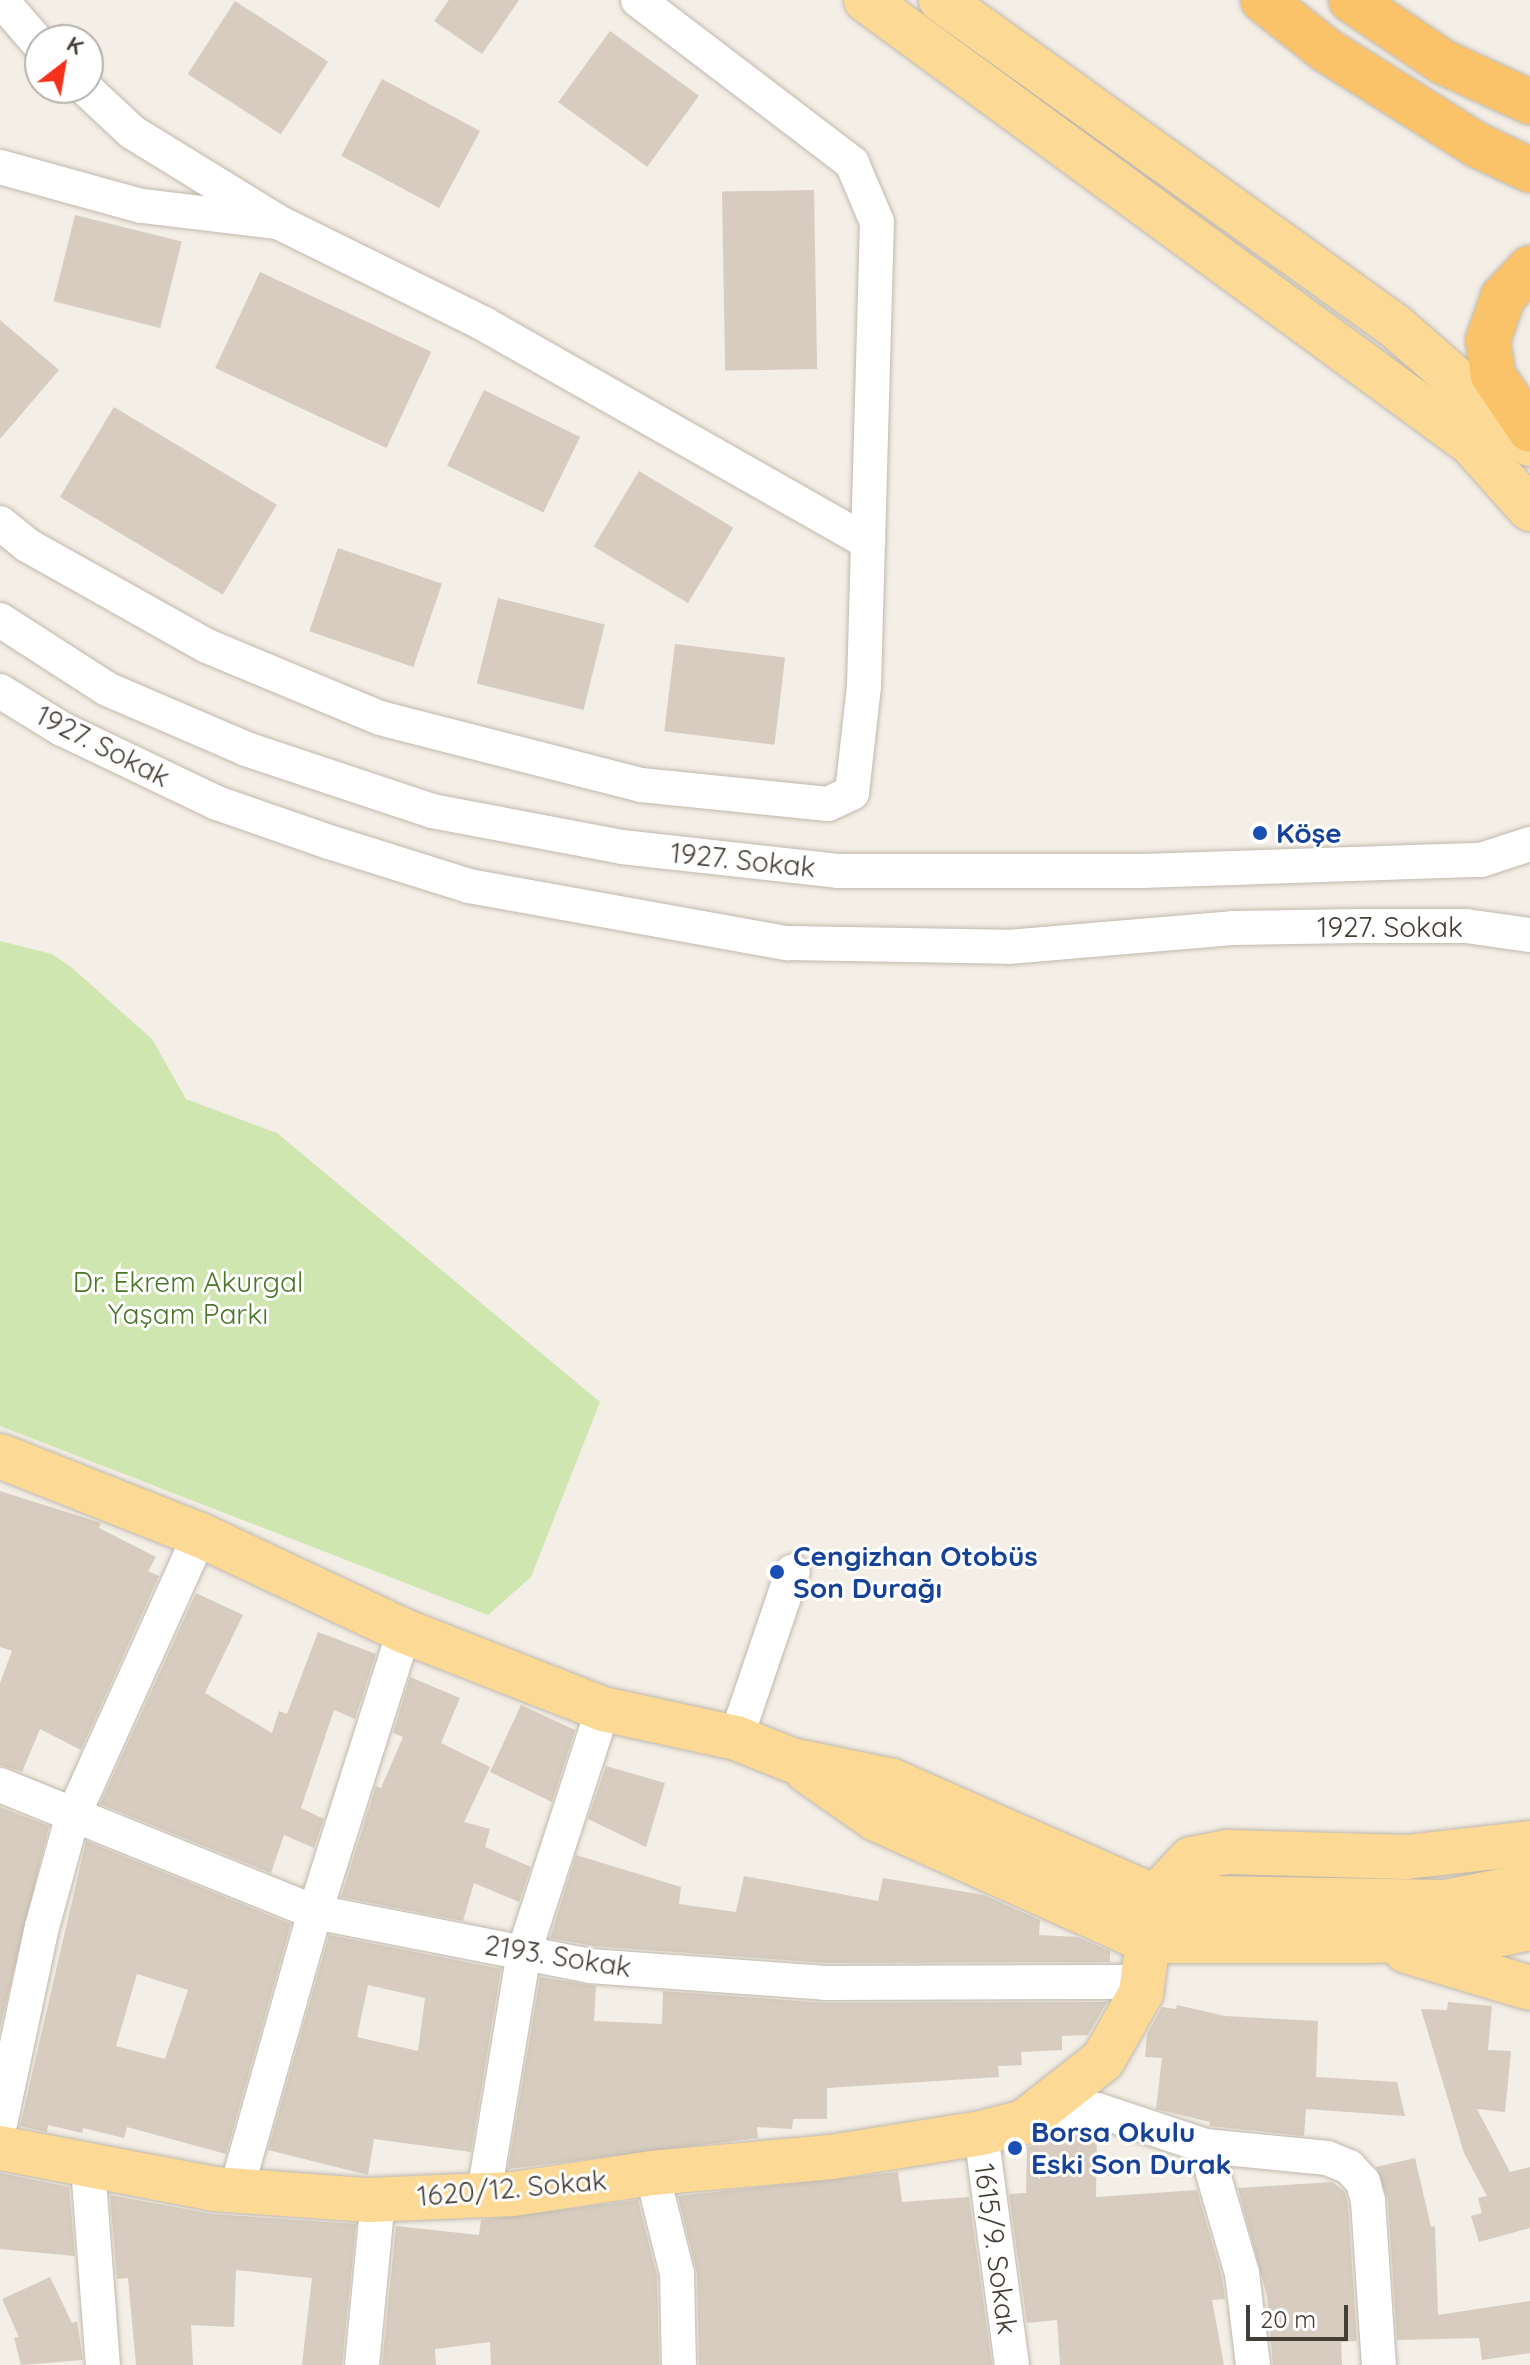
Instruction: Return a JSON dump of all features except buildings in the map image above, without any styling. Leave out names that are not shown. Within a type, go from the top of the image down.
[{"type":"highway","points":[[1263,0],[1326,50],[1477,145],[1530,170]]},
{"type":"highway","points":[[1351,0],[1443,62],[1530,102]]},
{"type":"highway","points":[[1530,268],[1503,297],[1488,340],[1493,375],[1530,430]]},
{"type":"main road","points":[[866,0],[1472,444],[1530,509]]},
{"type":"main road","points":[[941,0],[1395,326],[1530,444]]},
{"type":"main road","points":[[0,1456],[200,1535],[404,1631],[603,1709],[736,1738],[791,1760],[892,1781],[1155,1897],[1445,1902],[1530,1885]]},
{"type":"main road","points":[[791,1760],[876,1819],[1146,1961],[1372,1941],[1492,1936],[1530,1928]]},
{"type":"main road","points":[[1155,1897],[1191,1859],[1228,1852],[1406,1857],[1530,1843]]},
{"type":"main road","points":[[1372,1941],[1530,1988]]},
{"type":"main road","name":"1620/12. Sokak","points":[[0,2148],[88,2167],[236,2191],[378,2200],[484,2194],[652,2173],[831,2157],[981,2133],[1024,2122],[1103,2060],[1146,1961]]},
{"type":"street","points":[[1,0],[24,27]]},
{"type":"street","points":[[0,523],[27,545],[207,646],[380,718],[641,785],[828,804],[852,793],[864,686],[877,222],[852,163],[638,0]]},
{"type":"street","points":[[102,104],[132,132],[280,223],[484,324],[868,542]]},
{"type":"street","points":[[0,167],[142,206],[280,223]]},
{"type":"street","name":"1927. Sokak","points":[[0,620],[107,689],[246,749],[432,811],[622,847],[838,871],[1142,871],[1481,860],[1530,844]]},
{"type":"street","name":"1927. Sokak","points":[[0,691],[62,729],[217,803],[329,842],[469,886],[771,940],[1008,947],[1232,928],[1359,926],[1466,926],[1530,935]]},
{"type":"street","points":[[0,2124],[42,1927],[72,1818],[200,1535]]},
{"type":"street","points":[[736,1738],[793,1571]]},
{"type":"street","points":[[236,2191],[315,1912],[404,1631]]},
{"type":"street","points":[[484,2194],[524,1952],[603,1709]]},
{"type":"street","name":"2193. Sokak","points":[[0,1785],[72,1818],[315,1912],[590,1966],[825,1983],[1146,1961]]},
{"type":"street","name":"1620/12. Sokak","points":[[1146,1961],[1155,1897]]},
{"type":"street","name":"1620/12. Sokak","points":[[1024,2122],[1097,2110],[1205,2146],[1327,2158],[1349,2167],[1363,2182],[1379,2365]]},
{"type":"street","name":"1615/9. Sokak","points":[[981,2133],[1012,2365]]},
{"type":"street","points":[[1205,2146],[1242,2273],[1253,2365]]},
{"type":"street","points":[[88,2167],[103,2365]]},
{"type":"street","points":[[652,2173],[677,2273],[679,2365]]},
{"type":"street","points":[[362,2365],[378,2200]]},
{"type":"green space","name":"Dr. Ekrem Akurgal Yaşam Parkı","points":[[0,941],[52,954],[71,967],[152,1039],[186,1099],[277,1133],[600,1402],[531,1577],[488,1615],[0,1426]]},
{"type":"place","name":"Köşe","points":[[1260,833]]},
{"type":"place","name":"Cengizhan Otobüs Son Durağı","points":[[777,1572]]},
{"type":"place","name":"Borsa Okulu Eski Son Durak","points":[[1015,2148]]}]
